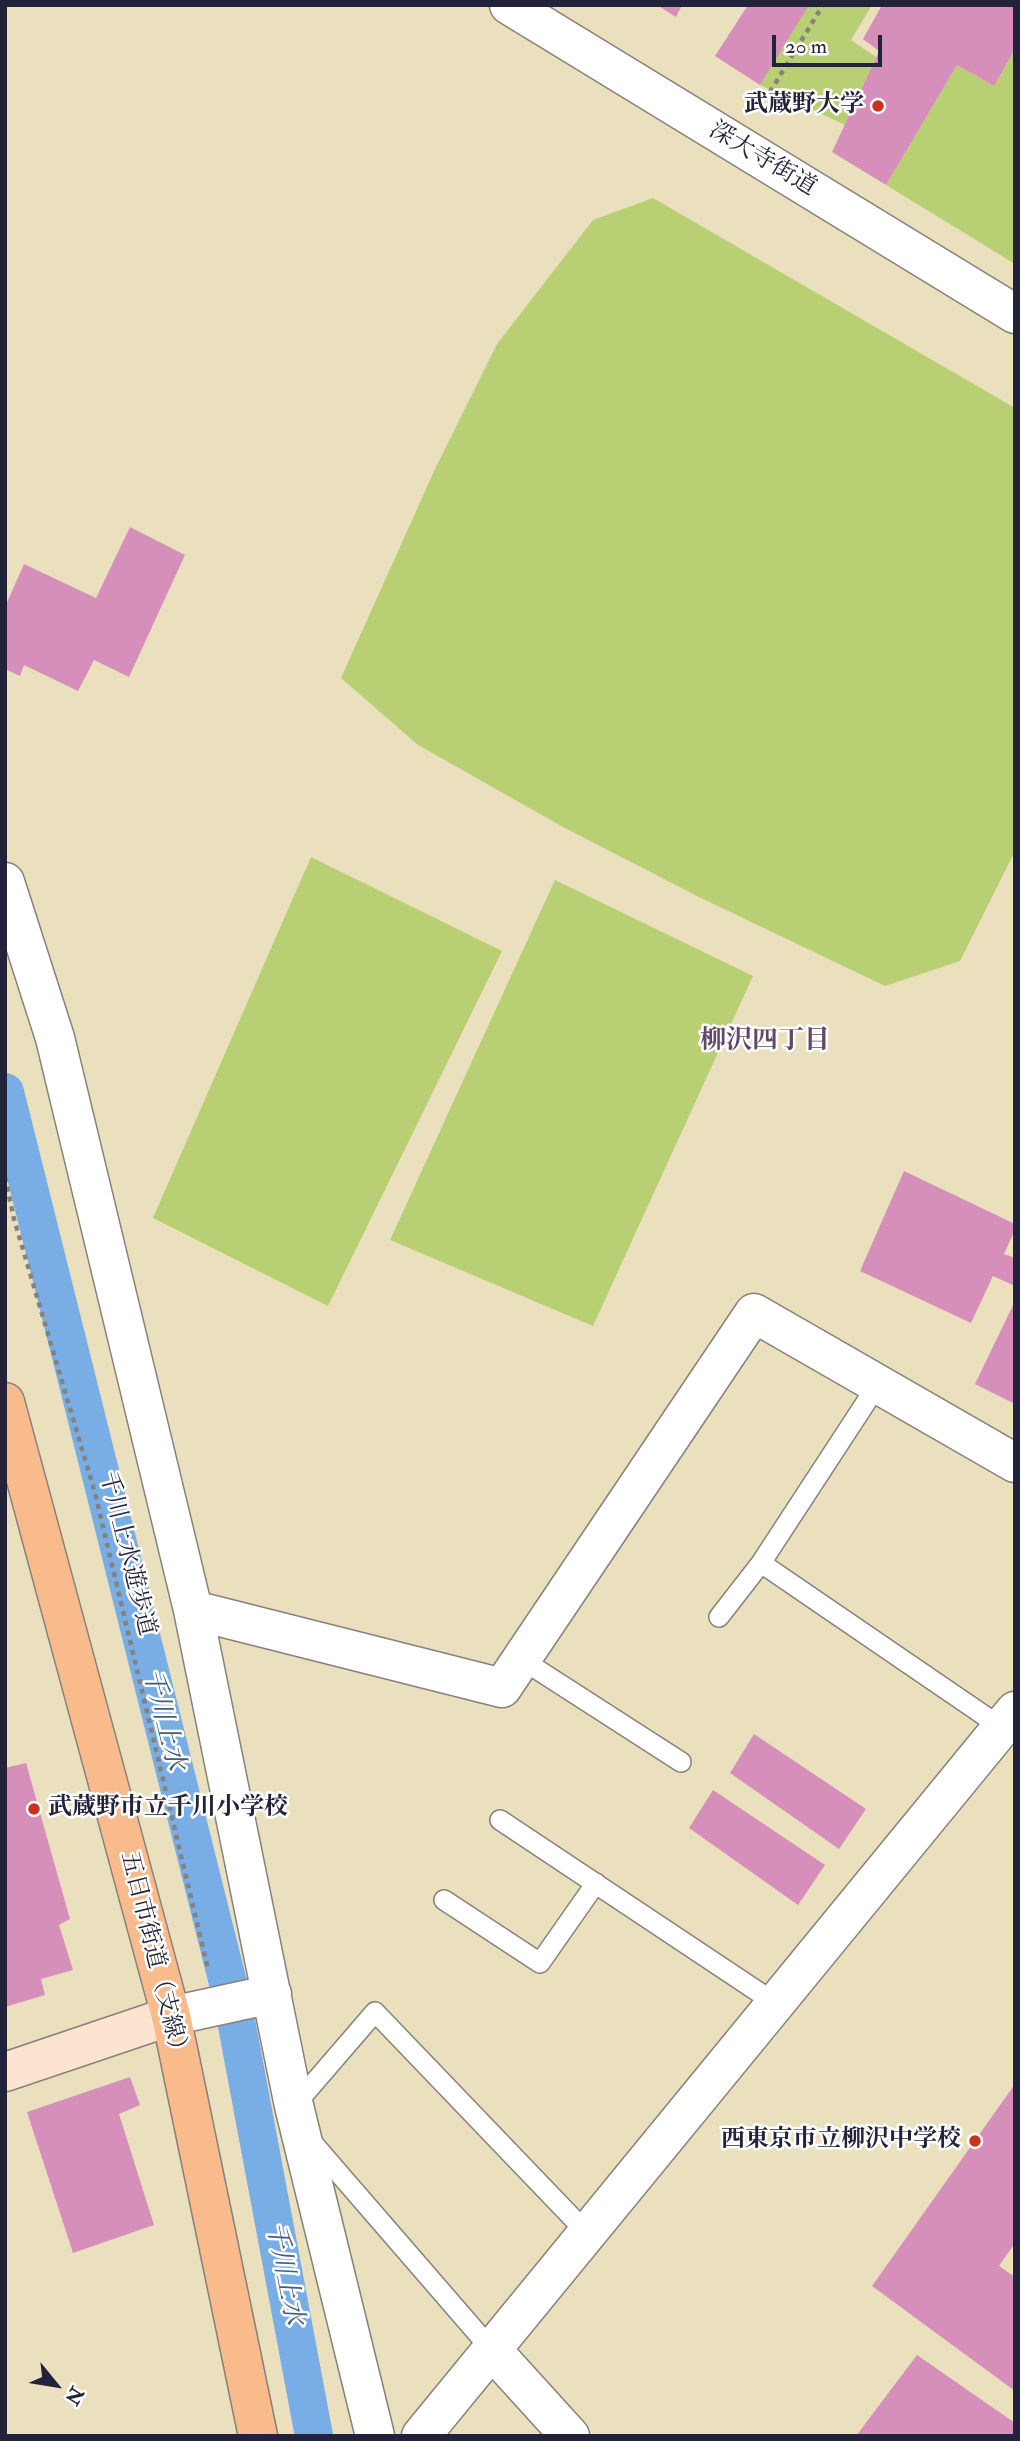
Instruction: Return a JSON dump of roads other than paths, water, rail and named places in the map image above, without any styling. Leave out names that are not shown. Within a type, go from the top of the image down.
[{"type":"main road","name":"五日市街道（支線）","points":[[5,1402],[171,2016],[258,2436]]},
{"type":"street","name":"深大寺街道","points":[[509,5],[1015,314]]},
{"type":"street","points":[[5,882],[55,1038],[193,1610],[297,2117],[374,2436]]},
{"type":"street","points":[[193,1610],[502,1688],[754,1313],[1015,1463]]},
{"type":"street","points":[[421,2436],[1008,1719]]},
{"type":"street","points":[[5,2072],[171,2016],[272,1994]]},
{"type":"street","points":[[491,2349],[570,2436]]},
{"type":"lane","points":[[719,1617],[761,1563],[878,1384]]},
{"type":"lane","points":[[761,1563],[1008,1719]]},
{"type":"lane","points":[[521,1659],[681,1762]]},
{"type":"lane","points":[[500,1820],[775,2003]]},
{"type":"lane","points":[[444,1900],[540,1963],[596,1883]]},
{"type":"lane","points":[[491,2349],[297,2117],[375,2012],[587,2234]]},
{"type":"waterway","name":"千川上水","points":[[5,1092],[232,1999],[314,2436]]},
{"type":"place","name":"武蔵野大学","points":[[878,106]]},
{"type":"place","name":"武蔵野市立千川小学校","points":[[34,1809]]},
{"type":"place","name":"西東京市立柳沢中学校","points":[[975,2141]]},
{"type":"district","name":"柳沢四丁目","points":[[765,1042]]}]
